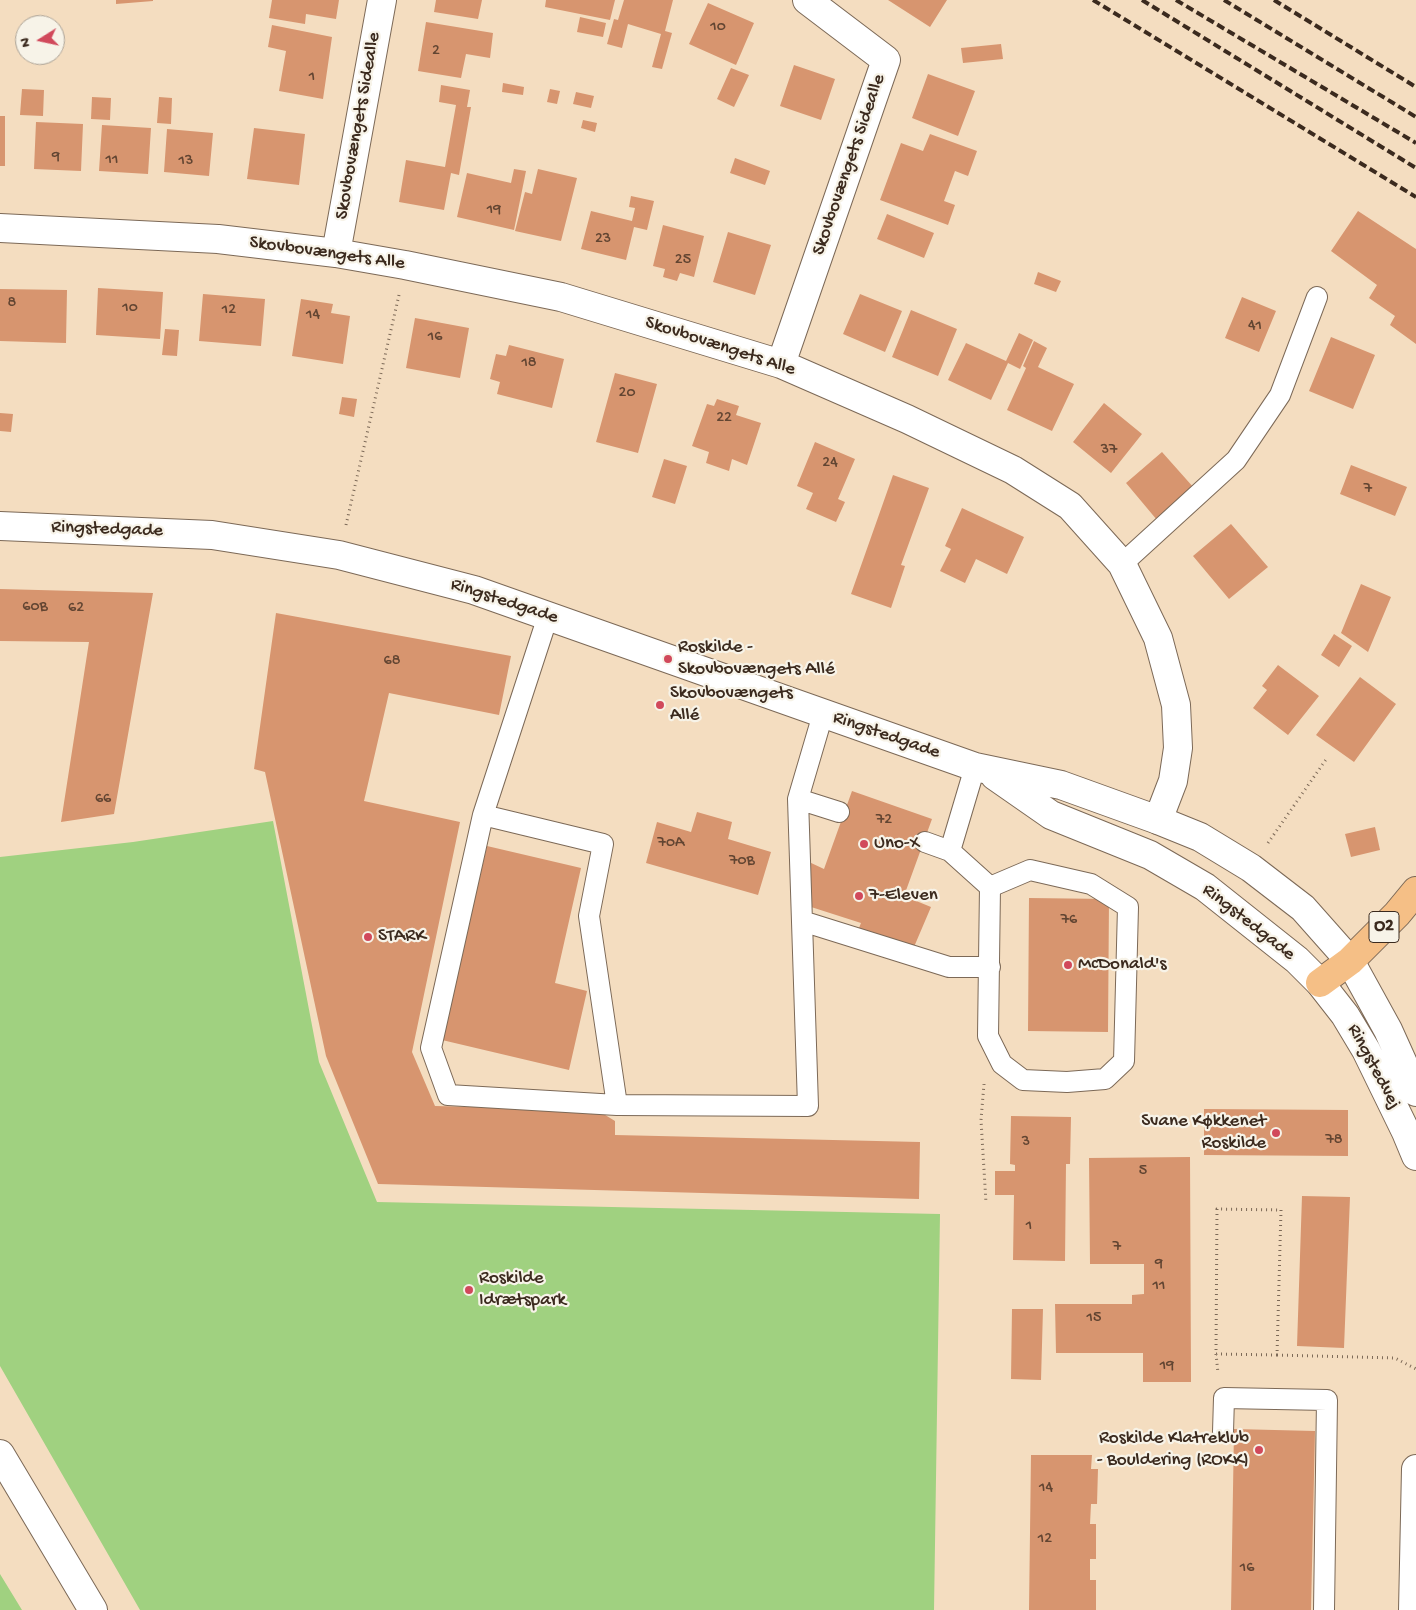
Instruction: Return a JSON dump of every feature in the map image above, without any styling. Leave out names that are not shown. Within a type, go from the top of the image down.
[{"type":"main road","name":"O2","points":[[1320,983],[1350,961],[1397,914],[1416,891]]},
{"type":"street","name":"Skovbovængets Sidealle","points":[[336,253],[382,0]]},
{"type":"street","name":"Skovbovængets Sidealle","points":[[781,364],[886,60],[808,0]]},
{"type":"street","name":"Skovbovængets Alle","points":[[0,228],[218,239],[336,253],[406,265],[561,297],[781,364],[907,419],[1013,470],[1070,506],[1122,564],[1158,638],[1176,705],[1178,748],[1173,781],[1158,820]]},
{"type":"street","name":"Ringstedgade","points":[[0,526],[212,535],[339,555],[474,590],[981,769],[1061,785],[1200,837],[1251,868],[1302,908],[1350,961]]},
{"type":"street","name":"Ringstedgade","points":[[981,769],[1050,815],[1150,855],[1205,887],[1297,960],[1320,983]]},
{"type":"street","name":"Ringstedvej","points":[[1350,961],[1388,1030],[1416,1092]]},
{"type":"street","name":"Ringstedvej","points":[[1320,983],[1345,1015],[1366,1050],[1416,1156]]},
{"type":"street","points":[[0,1454],[93,1610]]},
{"type":"street","points":[[1413,1610],[1416,1469]]},
{"type":"lane","points":[[1122,564],[1236,460],[1280,395],[1317,297]]},
{"type":"lane","points":[[548,616],[483,815],[431,1048],[448,1095],[617,1105],[808,1106],[798,799],[823,714]]},
{"type":"lane","points":[[950,850],[981,769]]},
{"type":"lane","points":[[798,799],[839,812]]},
{"type":"lane","points":[[483,815],[603,844],[589,916],[617,1105]]},
{"type":"lane","points":[[925,842],[950,850],[990,888],[988,1036],[1002,1064],[1023,1080],[1067,1082],[1105,1080],[1124,1061],[1128,907],[1091,884],[1030,870],[990,888]]},
{"type":"lane","points":[[802,921],[949,966],[990,967]]},
{"type":"lane","points":[[1223,1432],[1224,1398],[1327,1400],[1324,1610]]},
{"type":"path","points":[[339,555],[406,265]]},
{"type":"path","points":[[1251,868],[1327,758]]},
{"type":"path","points":[[984,1083],[981,1120],[986,1203]]},
{"type":"path","points":[[1224,1398],[1216,1368],[1217,1209],[1281,1210],[1277,1355]]},
{"type":"path","points":[[1216,1354],[1395,1358],[1416,1369]]},
{"type":"green space","name":"Roskilde Idrætspark","points":[[273,821],[319,1062],[377,1202],[940,1214],[934,1610],[140,1610],[0,1366],[0,857],[133,842]]},
{"type":"green space","points":[[0,1574],[22,1610],[0,1610]]},
{"type":"building","points":[[116,0],[153,0],[153,1],[116,4]]},
{"type":"building","points":[[272,0],[339,0],[336,19],[306,14],[305,24],[269,18]]},
{"type":"building","points":[[436,0],[482,0],[478,19],[434,12]]},
{"type":"building","points":[[546,0],[615,0],[610,20],[545,7]]},
{"type":"building","points":[[624,0],[673,0],[665,31],[672,33],[662,69],[652,67],[661,34],[628,24],[622,48],[607,44],[614,19],[618,20]]},
{"type":"building","points":[[888,0],[947,0],[930,27]]},
{"type":"building","points":[[708,3],[754,23],[736,65],[689,44]]},
{"type":"building","points":[[580,17],[606,23],[603,37],[577,32]]},
{"type":"building","points":[[426,22],[493,33],[490,58],[466,54],[461,78],[418,71]]},
{"type":"building","points":[[272,25],[332,37],[323,99],[279,91],[286,51],[268,47]]},
{"type":"building","points":[[1001,44],[1003,59],[963,63],[961,48]]},
{"type":"building","points":[[794,65],[835,79],[821,120],[780,106]]},
{"type":"building","points":[[731,68],[749,75],[734,107],[717,99]]},
{"type":"building","points":[[928,74],[975,91],[958,136],[912,118]]},
{"type":"building","points":[[503,83],[524,87],[523,95],[502,92]]},
{"type":"building","points":[[441,85],[470,90],[467,107],[471,107],[459,175],[451,173],[444,210],[399,202],[406,160],[445,167],[456,105],[439,102]]},
{"type":"building","points":[[22,89],[44,90],[43,116],[20,115]]},
{"type":"building","points":[[550,89],[560,91],[557,104],[547,102]]},
{"type":"building","points":[[576,92],[594,96],[591,108],[573,104]]},
{"type":"building","points":[[92,97],[111,98],[110,120],[91,119]]},
{"type":"building","points":[[159,97],[172,98],[171,124],[157,123]]},
{"type":"building","points":[[0,116],[5,116],[5,166],[0,166]]},
{"type":"building","points":[[583,120],[597,123],[595,132],[581,128]]},
{"type":"building","points":[[36,122],[83,124],[81,171],[34,169]]},
{"type":"building","points":[[102,125],[151,128],[148,174],[99,171]]},
{"type":"building","points":[[254,128],[305,134],[299,185],[247,179]]},
{"type":"building","points":[[167,129],[213,133],[209,176],[164,172]]},
{"type":"building","points":[[930,134],[977,151],[968,176],[955,171],[944,201],[955,205],[948,225],[880,200],[901,143],[923,151]]},
{"type":"building","points":[[735,158],[770,171],[765,185],[730,173]]},
{"type":"building","points":[[514,169],[526,171],[514,230],[457,217],[467,173],[511,183]]},
{"type":"building","points":[[538,169],[577,178],[561,241],[515,231],[525,192],[532,194]]},
{"type":"building","points":[[631,196],[654,201],[647,230],[634,227],[626,260],[581,249],[591,211],[632,221],[635,208],[629,207]]},
{"type":"building","points":[[1358,211],[1416,249],[1416,344],[1390,325],[1395,316],[1369,298],[1377,285],[1331,251]]},
{"type":"building","points":[[887,214],[934,233],[924,258],[877,239]]},
{"type":"building","points":[[663,225],[704,236],[694,277],[680,273],[677,281],[663,277],[665,269],[653,266]]},
{"type":"building","points":[[728,232],[771,245],[755,295],[713,282]]},
{"type":"building","points":[[1038,272],[1061,281],[1056,292],[1034,284]]},
{"type":"building","points":[[98,288],[163,292],[160,339],[96,335]]},
{"type":"building","points":[[0,289],[67,290],[66,343],[0,341]]},
{"type":"building","points":[[203,294],[265,299],[261,346],[199,341]]},
{"type":"building","points":[[860,294],[902,311],[885,352],[843,334]]},
{"type":"building","points":[[1242,297],[1276,311],[1259,352],[1225,338]]},
{"type":"building","points":[[301,299],[333,304],[331,313],[350,316],[343,364],[292,356]]},
{"type":"building","points":[[911,310],[957,329],[938,376],[892,357]]},
{"type":"building","points":[[415,318],[469,328],[460,378],[406,368]]},
{"type":"building","points":[[165,329],[179,330],[177,356],[162,355]]},
{"type":"building","points":[[1019,333],[1033,340],[1020,369],[1008,363],[991,400],[948,380],[966,343],[1006,361]]},
{"type":"building","points":[[1331,337],[1375,355],[1353,409],[1309,391]]},
{"type":"building","points":[[1034,341],[1047,348],[1038,367],[1074,384],[1052,431],[1007,410],[1026,368],[1023,366]]},
{"type":"building","points":[[509,345],[564,359],[552,408],[497,394],[500,382],[490,379],[496,354],[506,356]]},
{"type":"building","points":[[615,373],[657,384],[638,453],[596,442]]},
{"type":"building","points":[[342,397],[357,399],[354,417],[339,414]]},
{"type":"building","points":[[717,399],[739,406],[736,415],[761,423],[747,465],[732,459],[729,471],[706,463],[709,452],[692,446],[707,404],[714,406]]},
{"type":"building","points":[[1104,403],[1142,434],[1111,473],[1073,442]]},
{"type":"building","points":[[0,413],[13,414],[11,432],[0,431]]},
{"type":"building","points":[[815,442],[855,459],[838,499],[845,502],[836,522],[806,509],[813,493],[797,486]]},
{"type":"building","points":[[1162,452],[1194,488],[1157,520],[1126,483]]},
{"type":"building","points":[[664,459],[687,466],[675,504],[652,497]]},
{"type":"building","points":[[1351,465],[1407,487],[1395,516],[1340,494]]},
{"type":"building","points":[[893,475],[929,488],[901,565],[905,566],[891,608],[851,594]]},
{"type":"building","points":[[962,508],[1024,537],[1007,574],[976,559],[965,583],[940,571],[951,549],[945,546]]},
{"type":"building","points":[[1231,524],[1268,567],[1229,599],[1193,556]]},
{"type":"building","points":[[1361,584],[1391,597],[1368,652],[1341,633]]},
{"type":"building","points":[[0,589],[153,593],[114,814],[61,822],[89,642],[0,641]]},
{"type":"building","name":"STARK","points":[[276,613],[511,656],[499,715],[389,693],[364,801],[460,822],[412,1052],[435,1106],[597,1110],[615,1121],[615,1135],[920,1142],[919,1199],[378,1184],[326,1056],[265,772],[254,769]]},
{"type":"building","points":[[1334,634],[1352,646],[1339,667],[1321,655]]},
{"type":"building","points":[[1278,665],[1319,696],[1288,735],[1253,708],[1267,690],[1262,686]]},
{"type":"building","points":[[1360,677],[1396,704],[1354,762],[1316,735]]},
{"type":"building","points":[[852,791],[932,819],[904,896],[931,907],[908,961],[853,943],[861,923],[808,906],[809,862],[824,869]]},
{"type":"building","points":[[697,812],[732,822],[728,839],[771,852],[758,895],[646,863],[657,822],[691,832]]},
{"type":"building","points":[[1375,827],[1380,850],[1351,857],[1345,834]]},
{"type":"building","points":[[487,846],[581,868],[555,983],[587,991],[569,1070],[442,1040]]},
{"type":"building","name":"McDonald's","points":[[1029,898],[1109,899],[1108,1032],[1028,1031]]},
{"type":"building","name":"Svane Køkkenet Roskilde","points":[[1204,1109],[1348,1110],[1348,1156],[1204,1155]]},
{"type":"building","points":[[1011,1116],[1071,1117],[1070,1164],[1066,1164],[1065,1261],[1013,1260],[1014,1195],[995,1195],[995,1171],[1015,1171],[1015,1165],[1010,1164]]},
{"type":"building","points":[[1190,1157],[1191,1382],[1143,1382],[1143,1353],[1056,1353],[1055,1304],[1132,1304],[1132,1295],[1144,1294],[1144,1264],[1090,1264],[1089,1158]]},
{"type":"building","points":[[1302,1196],[1350,1197],[1344,1348],[1297,1346]]},
{"type":"building","points":[[1012,1309],[1043,1309],[1041,1380],[1011,1379]]},
{"type":"building","points":[[1234,1429],[1315,1431],[1311,1610],[1231,1610]]},
{"type":"building","points":[[1031,1455],[1092,1455],[1091,1469],[1098,1469],[1097,1504],[1091,1504],[1090,1524],[1096,1524],[1096,1559],[1090,1559],[1090,1580],[1096,1580],[1096,1610],[1029,1610]]},
{"type":"railway","points":[[1093,0],[1416,197]]},
{"type":"railway","points":[[1142,0],[1416,168]]},
{"type":"railway","points":[[1176,0],[1416,143]]},
{"type":"railway","points":[[1224,0],[1416,117]]},
{"type":"railway","points":[[1274,0],[1416,87]]},
{"type":"place","name":"Roskilde - Skovbovængets Allé","points":[[668,659]]},
{"type":"place","name":"Skovbovængets Allé","points":[[660,705]]},
{"type":"place","name":"Uno-X","points":[[864,844]]},
{"type":"place","name":"7-Eleven","points":[[859,896]]},
{"type":"place","name":"STARK","points":[[368,937]]},
{"type":"place","name":"McDonald's","points":[[1068,965]]},
{"type":"place","name":"Svane Køkkenet Roskilde","points":[[1276,1133]]},
{"type":"place","name":"Roskilde Idrætspark","points":[[469,1290]]},
{"type":"place","name":"Roskilde Klatreklub - Bouldering (ROKK)","points":[[1259,1450]]}]
